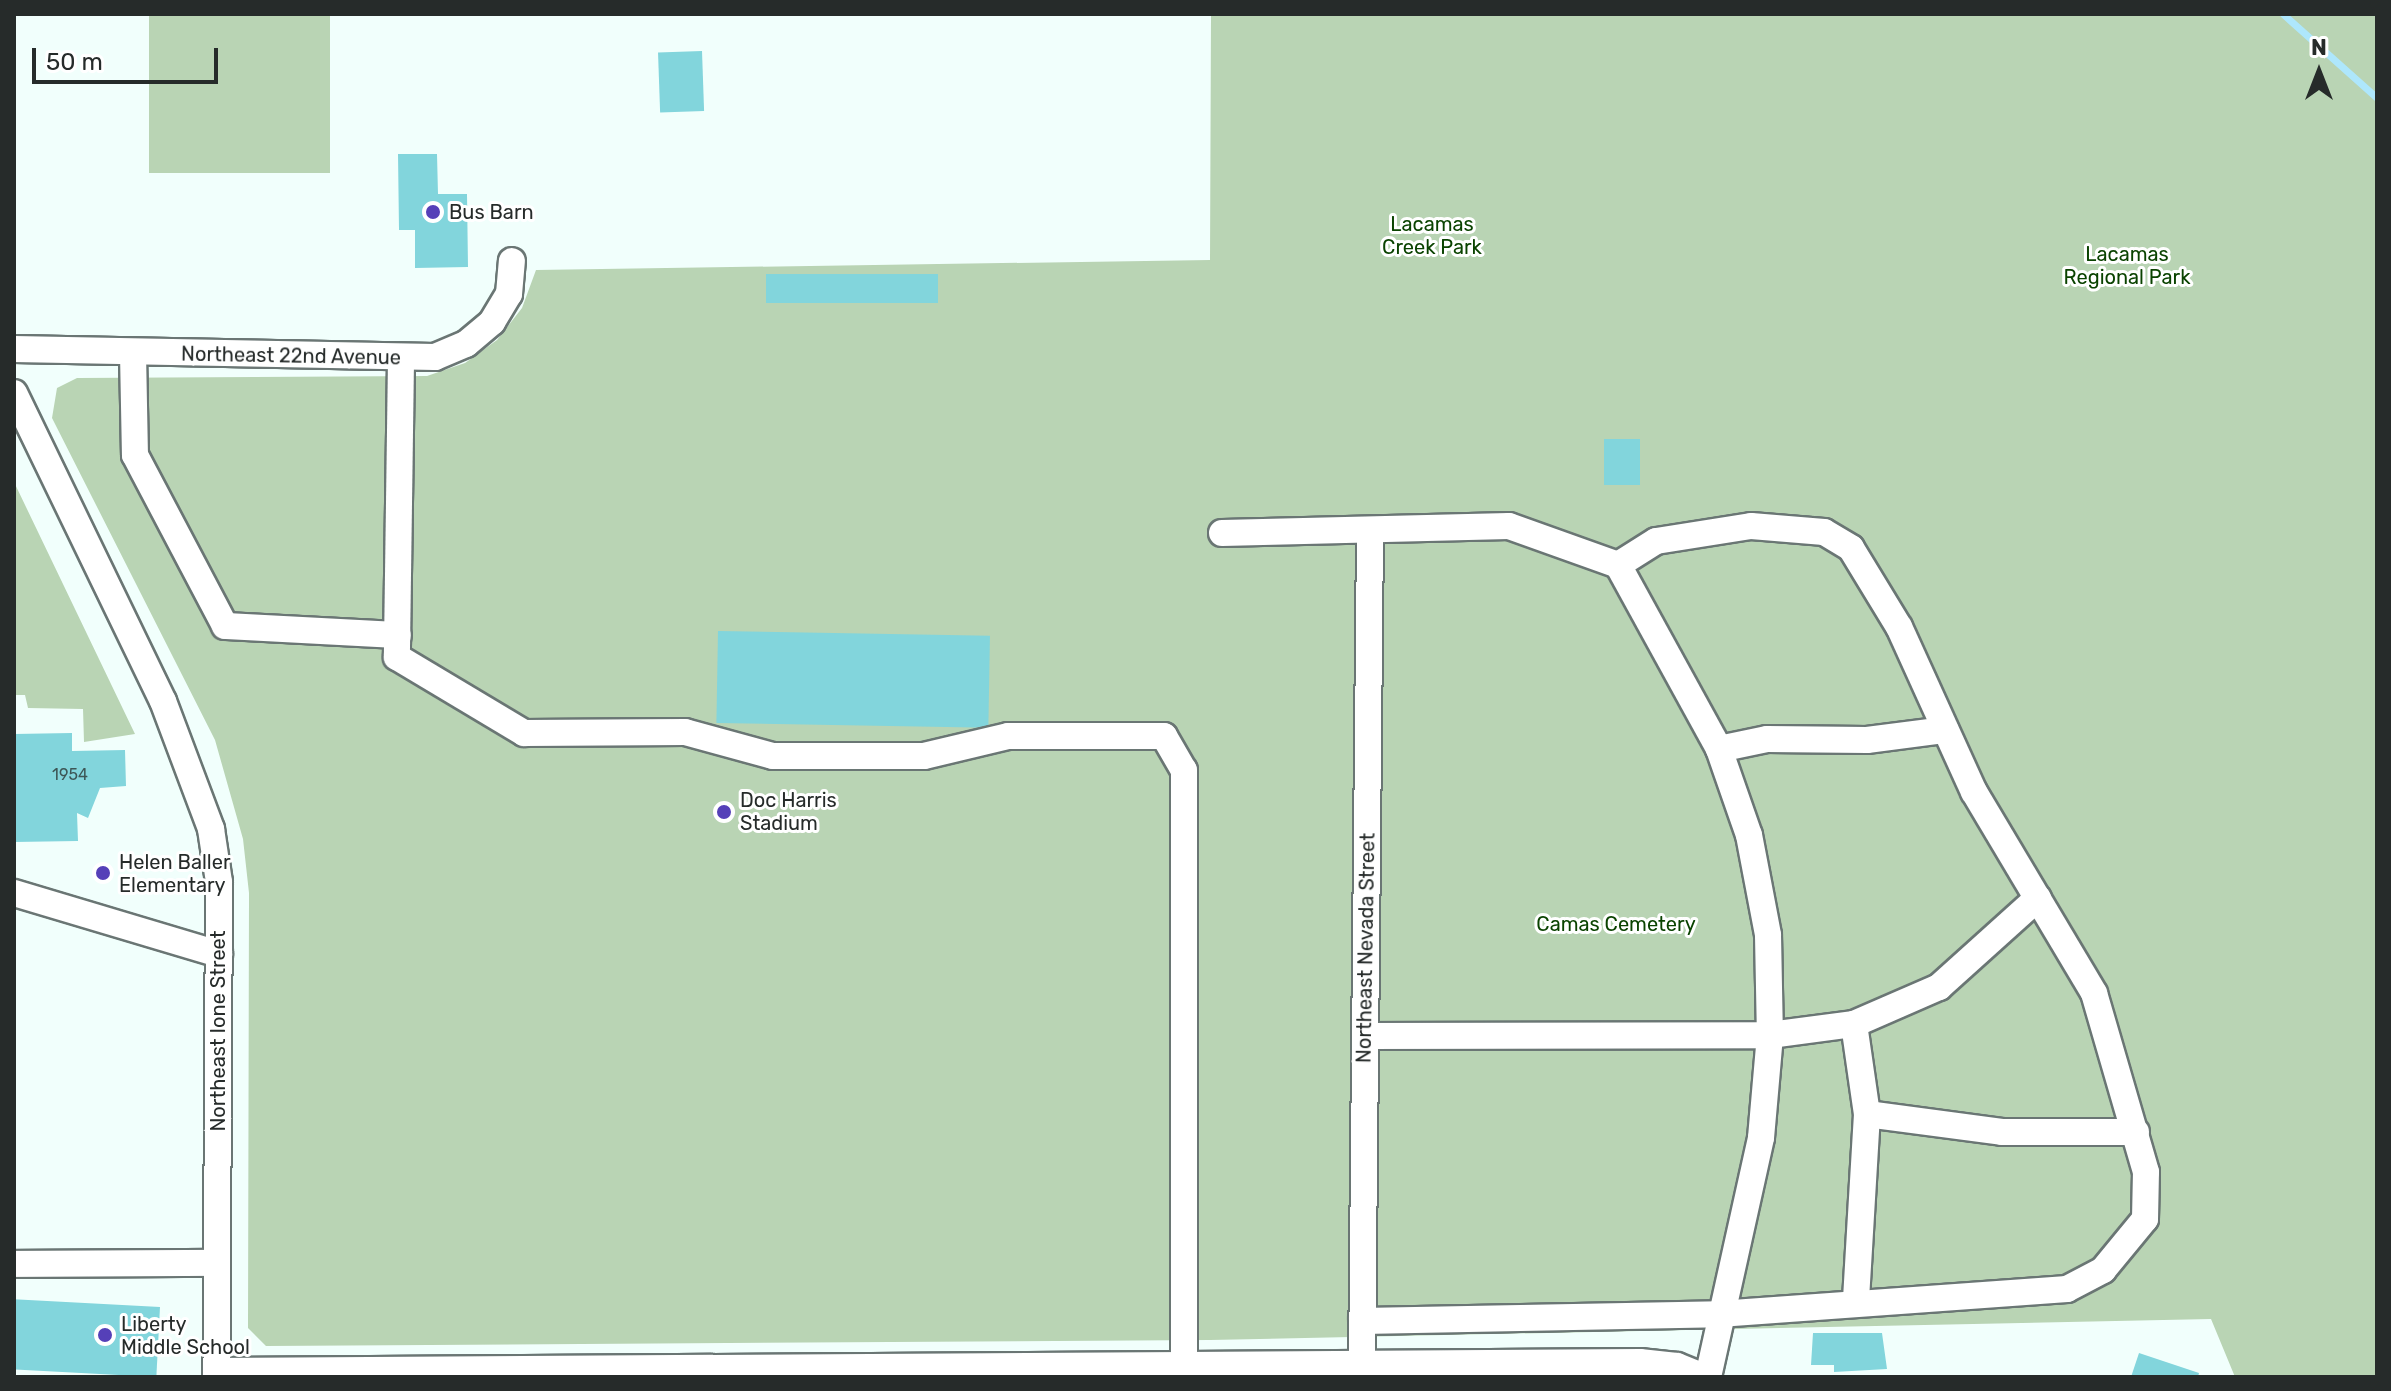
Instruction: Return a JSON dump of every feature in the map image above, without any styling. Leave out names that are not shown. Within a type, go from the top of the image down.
[{"type":"street","name":"Northeast 22nd Avenue","points":[[14,349],[401,360],[456,349],[492,322],[509,294],[512,261]]},
{"type":"street","points":[[133,353],[135,455],[225,626],[398,646],[524,733],[685,732],[773,756],[924,756],[1008,736],[1164,736],[1184,770],[1184,1367]]},
{"type":"street","points":[[398,646],[401,360]]},
{"type":"street","name":"Northeast Ione Street","points":[[14,393],[196,776],[219,882],[216,1374]]},
{"type":"street","points":[[216,1374],[1640,1362],[1677,1366],[1706,1377],[1761,1138],[1770,1035],[1768,935],[1749,835],[1719,749],[1618,565],[1509,526],[1222,533]]},
{"type":"street","points":[[1362,1321],[1719,1314],[1856,1301],[2067,1289],[2103,1270],[2145,1219],[2146,1172],[2094,993],[1974,792],[1899,627],[1851,548],[1824,532],[1751,526],[1656,541],[1618,565]]},
{"type":"street","name":"Northeast Nevada Street","points":[[1362,1365],[1370,530]]},
{"type":"street","points":[[1719,749],[1767,739],[1867,740],[1945,730]]},
{"type":"street","points":[[14,893],[219,954]]},
{"type":"street","points":[[1365,1036],[1770,1035],[1854,1024],[1939,987],[2038,898]]},
{"type":"street","points":[[1854,1024],[1867,1114],[1856,1301]]},
{"type":"street","points":[[1867,1114],[2002,1132],[2136,1132]]},
{"type":"street","points":[[14,1264],[217,1263]]},
{"type":"green space","points":[[149,14],[330,14],[330,173],[149,173]]},
{"type":"green space","points":[[1211,14],[2377,14],[2377,1377],[2235,1377],[2211,1319],[1210,1340],[266,1346],[248,1328],[249,893],[243,839],[215,740],[52,418],[57,388],[77,378],[427,376],[465,363],[497,340],[522,308],[536,270],[1210,260]]},
{"type":"green space","points":[[14,482],[135,734],[84,742],[83,709],[28,708],[25,695],[14,695]]},
{"type":"building","points":[[702,51],[704,111],[660,112],[658,53]]},
{"type":"building","name":"Bus Barn","points":[[398,154],[437,154],[438,194],[467,194],[468,267],[415,268],[415,230],[399,230]]},
{"type":"building","points":[[766,274],[938,274],[938,303],[766,303]]},
{"type":"building","points":[[1604,439],[1640,439],[1640,485],[1604,485]]},
{"type":"building","points":[[718,631],[990,636],[988,728],[716,723]]},
{"type":"building","name":"Helen Baller Elementary","points":[[72,733],[72,751],[125,750],[126,786],[100,788],[88,818],[77,813],[78,841],[14,842],[14,734]]},
{"type":"building","name":"Liberty Middle School","points":[[14,1299],[160,1307],[156,1377],[14,1369]]},
{"type":"building","points":[[1813,1333],[1882,1333],[1887,1369],[1834,1372],[1834,1365],[1811,1365]]},
{"type":"building","points":[[2139,1353],[2199,1373],[2198,1377],[2131,1377]]},
{"type":"waterway","points":[[2283,14],[2377,98]]},
{"type":"place","name":"Bus Barn","points":[[433,212]]},
{"type":"place","name":"Doc Harris Stadium","points":[[724,812]]},
{"type":"place","name":"Helen Baller Elementary","points":[[103,873]]},
{"type":"place","name":"Liberty Middle School","points":[[105,1335]]},
{"type":"park label","name":"Lacamas Creek Park","points":[[1432,236]]},
{"type":"park label","name":"Lacamas Regional Park","points":[[2127,266]]},
{"type":"park label","name":"Camas Cemetery","points":[[1616,924]]}]
